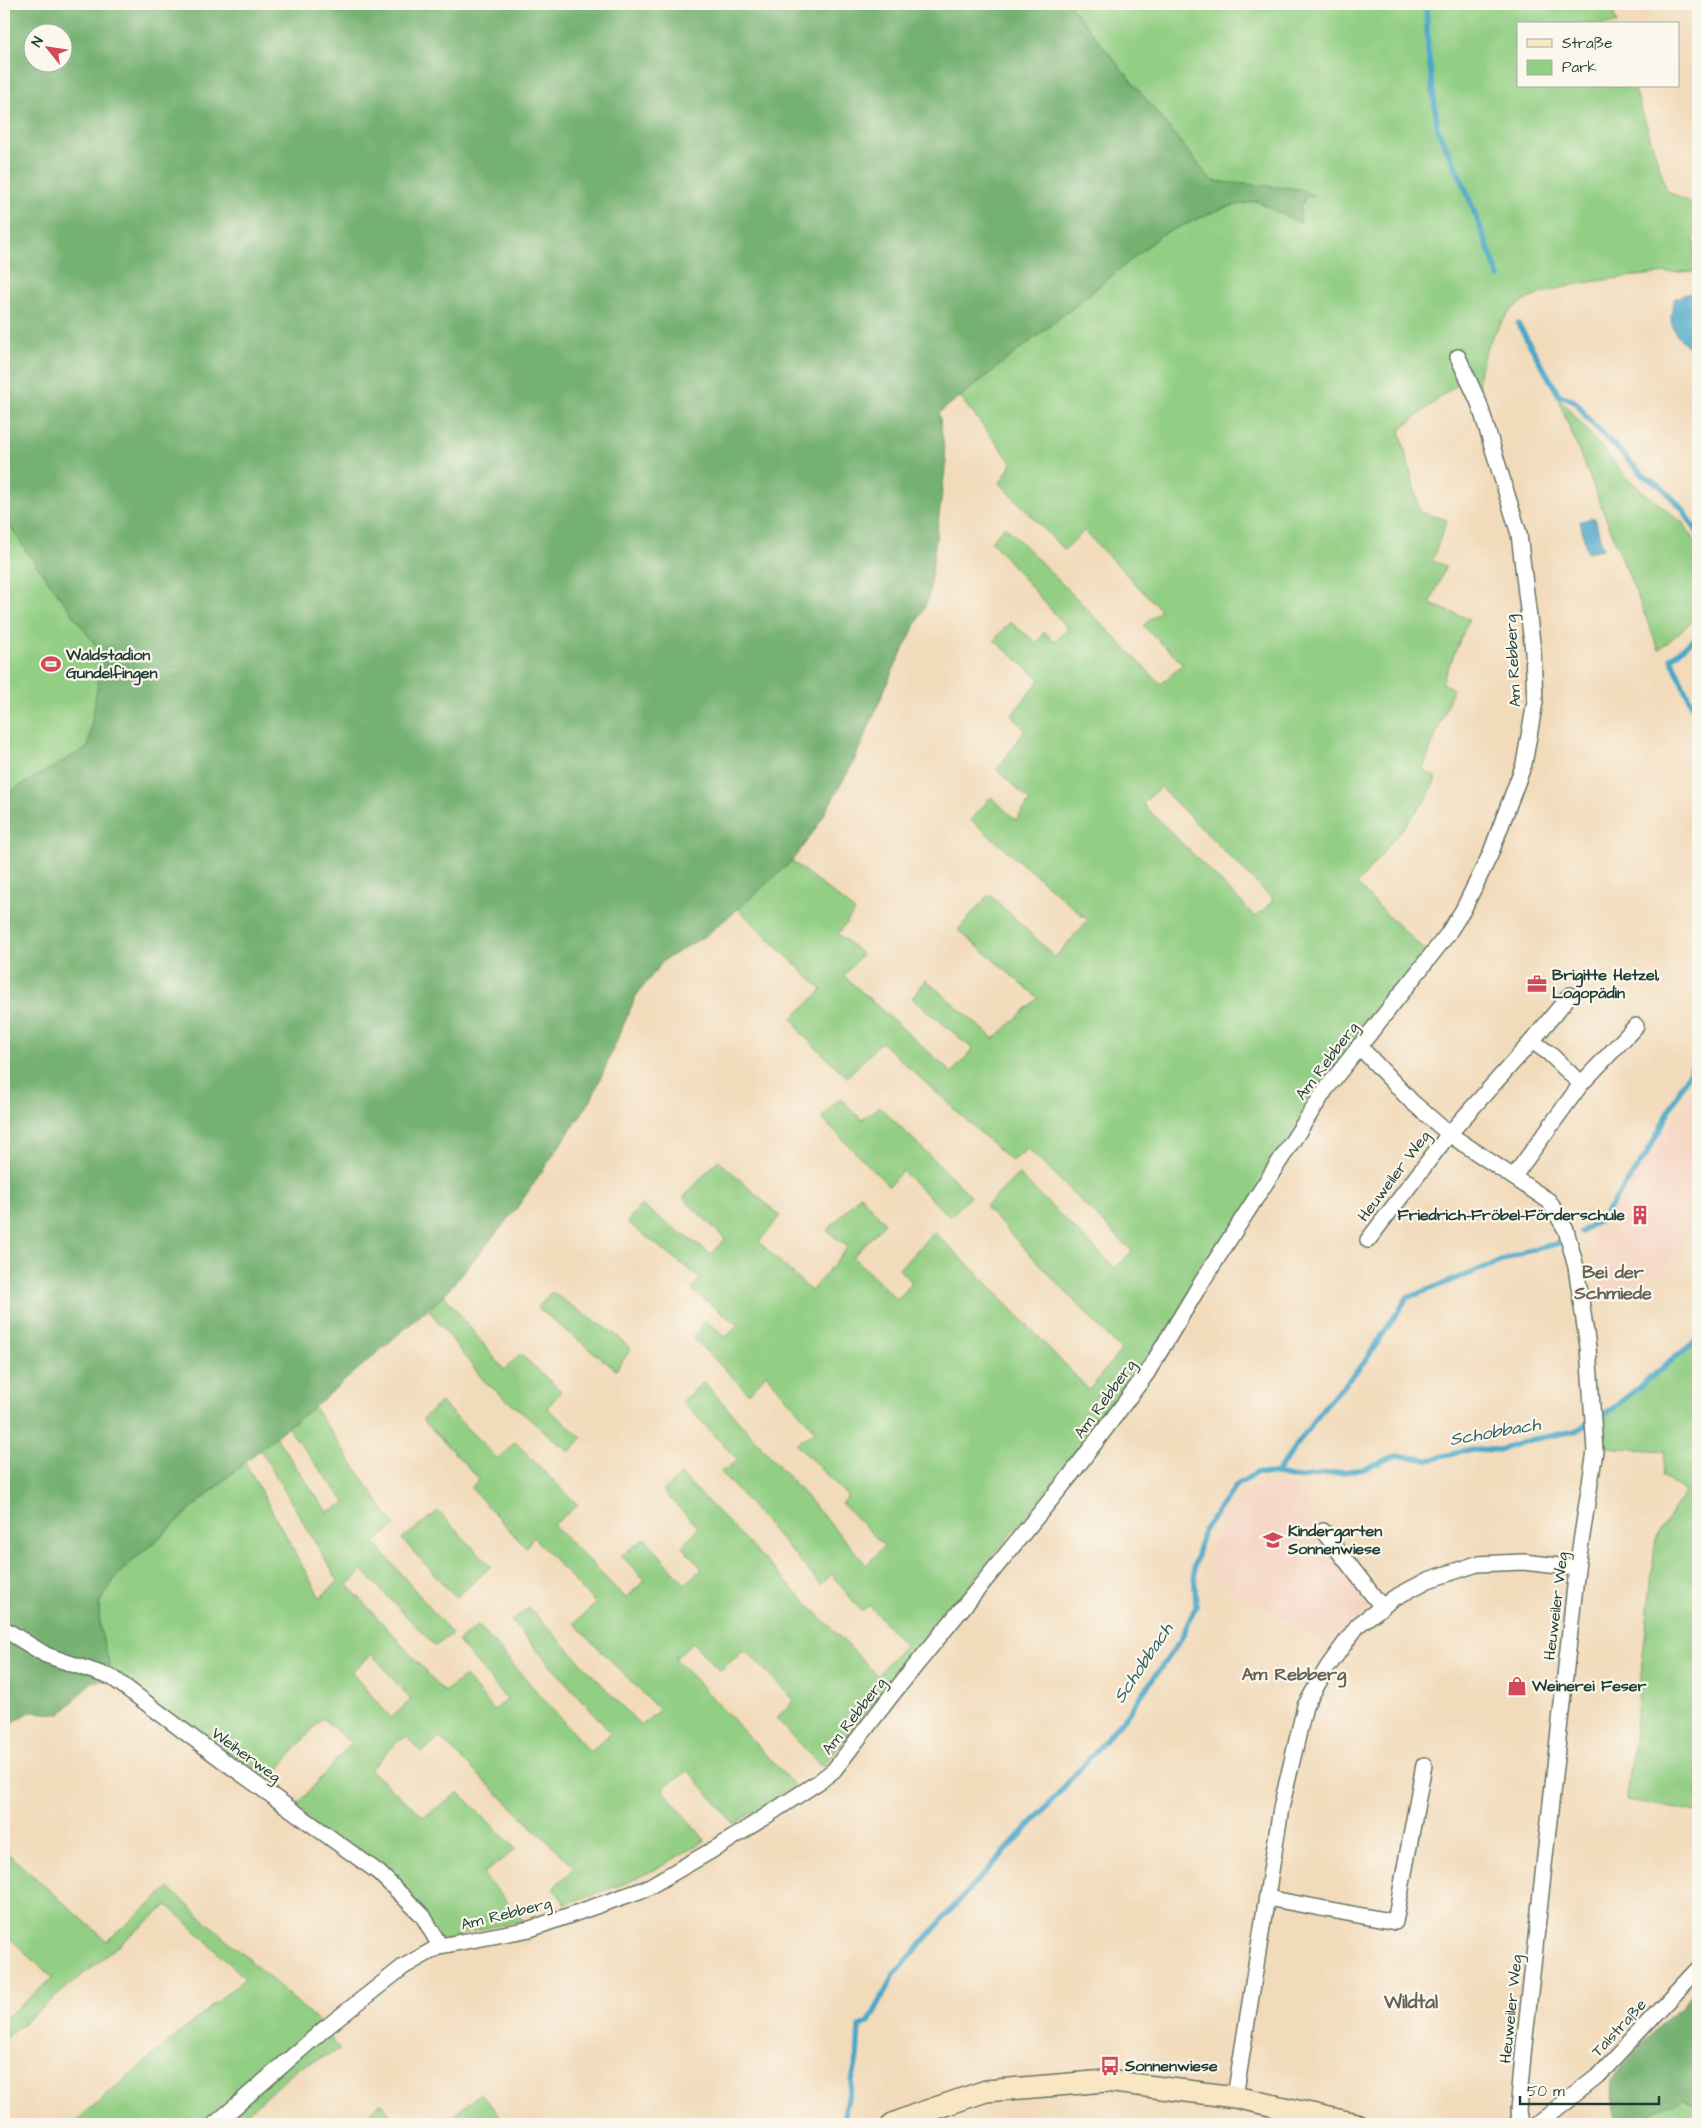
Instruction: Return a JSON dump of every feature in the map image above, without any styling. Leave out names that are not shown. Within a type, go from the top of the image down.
[{"type":"street","name":"Am Rebberg","points":[[215,2124],[402,1967],[440,1946],[470,1942],[530,1929],[645,1889],[723,1844],[834,1770],[894,1692],[1070,1476],[1147,1373],[1280,1158],[1326,1089],[1428,962],[1463,910],[1490,855],[1524,764],[1535,702],[1533,652],[1519,534],[1479,403],[1458,357]]},
{"type":"street","name":"Heuweiler Weg","points":[[1368,1240],[1449,1134],[1532,1041],[1570,995]]},
{"type":"street","points":[[1514,1176],[1581,1084],[1636,1026]]},
{"type":"street","points":[[1532,1041],[1550,1054],[1581,1084]]},
{"type":"street","name":"Heuweiler Weg","points":[[1359,1046],[1411,1102],[1449,1134],[1549,1201],[1566,1230],[1576,1267],[1588,1348],[1595,1451],[1577,1568],[1523,2055],[1518,2111],[1520,2124]]},
{"type":"street","points":[[1323,1531],[1382,1607]]},
{"type":"street","points":[[1234,2097],[1282,1808],[1305,1706],[1327,1668],[1358,1625],[1394,1598],[1428,1580],[1477,1564],[1523,1562],[1577,1568]]},
{"type":"street","name":"Weiherweg","points":[[4,1629],[46,1655],[113,1678],[221,1759],[378,1872],[423,1916],[440,1946]]},
{"type":"street","points":[[1267,1898],[1395,1922],[1424,1764]]},
{"type":"street","name":"Talstraße","points":[[1537,2124],[1596,2077],[1698,1969]]},
{"type":"street","points":[[893,2124],[986,2091],[1106,2081],[1234,2097],[1356,2124]]},
{"type":"shaded area","points":[[1691,1094],[1698,1102],[1698,1218],[1664,1270],[1602,1299],[1593,1234]]},
{"type":"shaded area","name":"Kindergarten Sonnenwiese","points":[[1261,1483],[1296,1487],[1373,1603],[1329,1645],[1203,1572],[1227,1508]]},
{"type":"green space","points":[[4,4],[1069,4],[1212,181],[1300,189],[1313,195],[1306,197],[1300,207],[1301,224],[1257,201],[1223,208],[1161,235],[1075,306],[939,413],[946,462],[928,600],[893,670],[854,761],[817,827],[792,861],[738,909],[705,936],[664,960],[636,996],[591,1100],[514,1212],[444,1295],[314,1407],[214,1488],[117,1575],[99,1604],[100,1629],[113,1678],[92,1682],[61,1714],[30,1712],[4,1728],[4,795],[88,747],[99,676],[100,651],[27,552],[4,516]]},
{"type":"green space","points":[[1069,4],[1611,4],[1616,22],[1517,22],[1517,88],[1635,88],[1667,191],[1694,205],[1695,271],[1627,277],[1572,285],[1527,299],[1513,309],[1498,328],[1483,357],[1480,369],[1479,403],[1462,380],[1400,430],[1420,512],[1447,520],[1432,561],[1446,566],[1430,604],[1469,619],[1442,682],[1453,689],[1423,769],[1436,778],[1426,800],[1357,884],[1430,955],[1323,1090],[1215,1265],[1064,1469],[822,1767],[776,1718],[794,1700],[745,1650],[719,1671],[693,1643],[675,1658],[795,1786],[734,1824],[688,1770],[662,1789],[705,1840],[660,1867],[626,1883],[565,1904],[553,1888],[574,1867],[439,1737],[422,1753],[406,1737],[397,1742],[370,1770],[424,1817],[459,1792],[516,1849],[483,1874],[523,1920],[464,1933],[440,1946],[423,1916],[293,1810],[351,1743],[322,1718],[262,1788],[113,1678],[100,1629],[99,1604],[117,1575],[245,1462],[320,1598],[338,1581],[260,1449],[275,1436],[327,1512],[346,1503],[287,1427],[314,1407],[395,1526],[374,1542],[452,1634],[435,1646],[363,1571],[348,1585],[444,1692],[465,1676],[494,1710],[507,1700],[458,1641],[478,1625],[590,1752],[611,1733],[511,1621],[529,1608],[641,1726],[659,1710],[574,1623],[596,1604],[533,1537],[526,1548],[471,1488],[479,1479],[422,1419],[441,1402],[498,1459],[515,1442],[578,1505],[553,1525],[626,1598],[645,1580],[621,1556],[645,1538],[685,1584],[702,1569],[683,1547],[698,1527],[663,1491],[681,1474],[877,1675],[905,1645],[869,1605],[862,1612],[831,1574],[821,1585],[721,1472],[738,1460],[682,1401],[704,1382],[867,1565],[884,1546],[841,1503],[848,1497],[796,1444],[815,1431],[766,1374],[749,1394],[693,1338],[706,1321],[726,1337],[738,1325],[692,1290],[700,1278],[627,1222],[641,1205],[711,1254],[725,1239],[683,1198],[718,1160],[780,1216],[759,1242],[811,1291],[848,1247],[827,1231],[860,1195],[885,1223],[853,1257],[897,1300],[912,1283],[899,1269],[934,1232],[987,1283],[1089,1390],[1121,1350],[985,1207],[1018,1174],[1115,1268],[1132,1251],[1028,1149],[1011,1161],[881,1042],[847,1077],[802,1034],[792,1018],[822,990],[738,909],[792,861],[855,911],[838,934],[862,954],[844,976],[952,1073],[973,1049],[912,998],[926,980],[994,1039],[1038,998],[958,930],[989,894],[1055,957],[1088,920],[971,820],[991,797],[1016,820],[1030,801],[997,770],[1025,730],[1012,715],[1040,679],[994,640],[1010,622],[1037,643],[1044,632],[1055,641],[1068,629],[991,541],[1005,526],[1161,684],[1183,664],[1143,626],[1161,610],[1084,531],[1064,550],[1000,483],[1012,463],[960,397],[1161,235],[1223,208],[1257,201],[1301,223],[1300,207],[1306,197],[1312,195],[1212,181]],"holes":[[[1160,787],[1273,900],[1256,917],[1143,804]],[[372,1654],[411,1700],[391,1718],[351,1672]]]},
{"type":"green space","points":[[1556,394],[1628,479],[1684,524],[1698,546],[1698,616],[1659,650]]},
{"type":"green space","name":"Waldstadion Gundelfingen","points":[[4,516],[27,552],[100,651],[99,676],[88,748],[4,795]]},
{"type":"green space","points":[[840,1098],[862,1120],[879,1106],[971,1196],[950,1217],[902,1171],[889,1186],[821,1118]]},
{"type":"green space","points":[[551,1292],[616,1335],[631,1349],[616,1370],[538,1308]]},
{"type":"green space","points":[[444,1295],[504,1370],[520,1354],[561,1391],[547,1408],[582,1438],[569,1452],[484,1381],[429,1310]]},
{"type":"green space","points":[[1698,1339],[1698,1812],[1627,1801],[1656,1536],[1685,1492],[1662,1475],[1665,1451],[1605,1447],[1606,1414]]},
{"type":"green space","points":[[438,1511],[491,1566],[456,1598],[402,1539]]},
{"type":"green space","points":[[4,1850],[107,1941],[169,1888],[319,2022],[340,2050],[300,2067],[234,2124],[72,2124],[245,1978],[168,1905],[4,2039],[4,2019],[53,1978],[4,1933]]},
{"type":"green space","points":[[1698,1987],[1698,2111],[1696,2105],[1681,2097],[1636,2124],[1616,2124],[1610,2081],[1645,2040],[1683,2005]]},
{"type":"green space","points":[[481,2093],[506,2124],[443,2124]]},
{"type":"green space","points":[[1681,2097],[1696,2105],[1698,2124],[1636,2124]]},
{"type":"green space","points":[[380,2103],[397,2124],[356,2124]]},
{"type":"water","points":[[1690,293],[1698,295],[1698,355],[1678,337],[1674,331],[1671,317],[1675,298]]},
{"type":"water","points":[[1595,518],[1603,549],[1587,552],[1580,521]]},
{"type":"waterway","points":[[1426,4],[1428,51],[1438,130],[1464,185],[1499,277]]},
{"type":"waterway","points":[[1518,324],[1559,395],[1576,402],[1586,417],[1644,476],[1659,485],[1682,508],[1698,533]]},
{"type":"waterway","points":[[1698,636],[1671,658],[1698,719]]},
{"type":"waterway","points":[[1581,1232],[1603,1217],[1647,1154],[1698,1055]]},
{"type":"waterway","points":[[1276,1474],[1324,1407],[1363,1364],[1407,1298],[1527,1251],[1560,1243]]},
{"type":"waterway","name":"Schobbach","points":[[842,2124],[857,2059],[859,2027],[869,2022],[894,1975],[1128,1714],[1180,1641],[1196,1606],[1194,1567],[1203,1531],[1237,1485],[1256,1473],[1297,1478],[1364,1469],[1397,1455],[1429,1460],[1472,1449],[1499,1450],[1530,1440],[1575,1431],[1606,1414],[1698,1339]]},
{"type":"place","name":"Waldstadion Gundelfingen","points":[[51,664]]},
{"type":"place","name":"Brigitte Hetzel, Logopädin","points":[[1537,984]]},
{"type":"place","name":"Friedrich-Fröbel-Förderschule","points":[[1640,1215]]},
{"type":"place","name":"Kindergarten Sonnenwiese","points":[[1273,1540]]},
{"type":"place","name":"Weinerei Feser","points":[[1517,1686]]},
{"type":"place","name":"Sonnenwiese","points":[[1110,2066]]},
{"type":"district","name":"Bei der Schmiede","points":[[1613,1282]]},
{"type":"district","name":"Am Rebberg","points":[[1294,1674]]},
{"type":"district","name":"Wildtal","points":[[1411,2002]]}]
